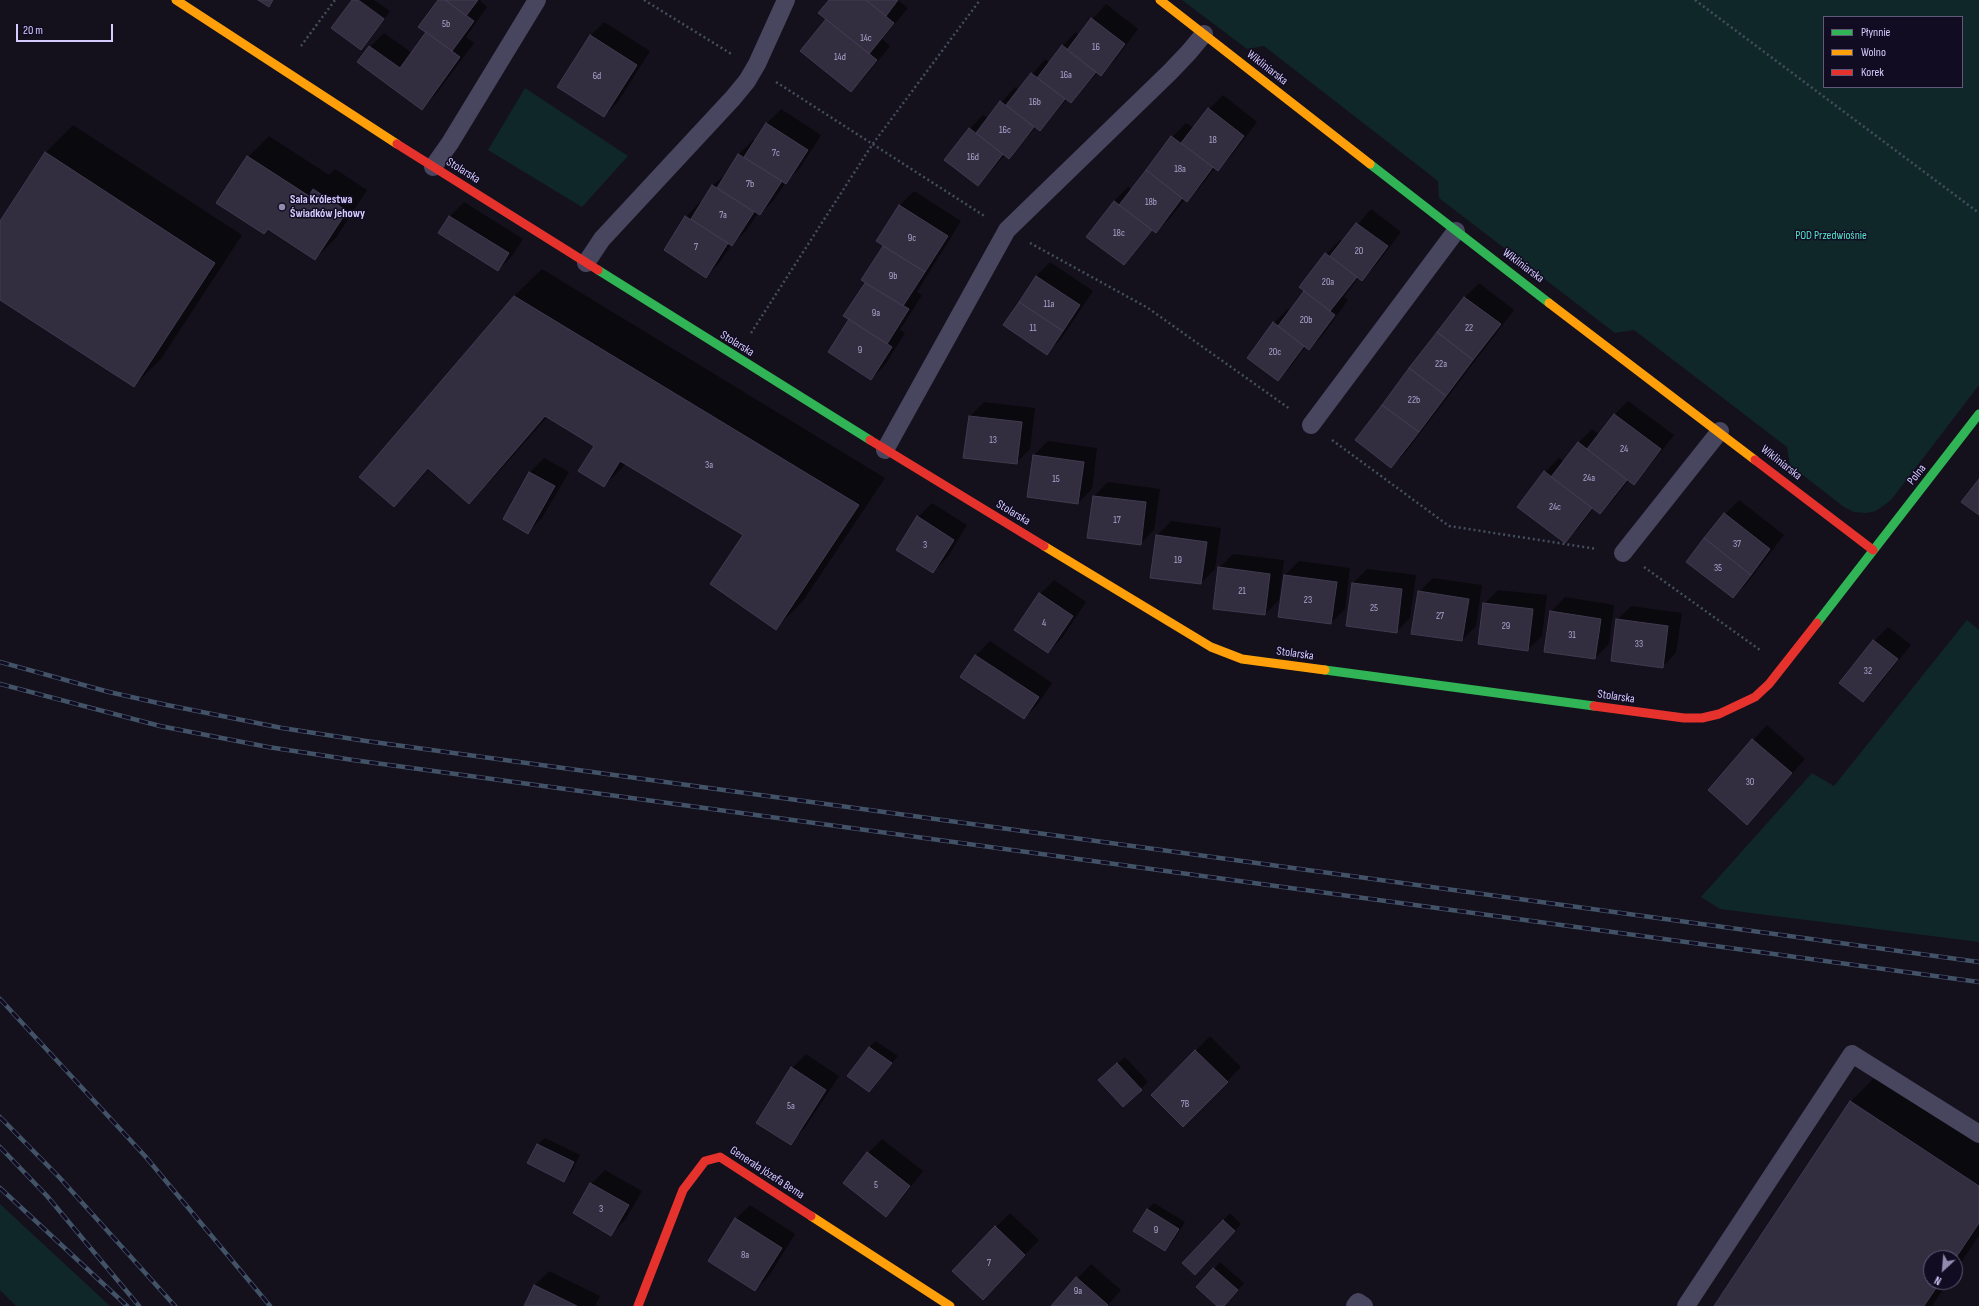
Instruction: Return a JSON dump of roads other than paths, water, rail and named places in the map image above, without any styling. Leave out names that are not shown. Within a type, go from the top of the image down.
[{"type":"street","name":"Stolarska","points":[[176,0],[433,167],[885,450],[1211,647],[1242,659],[1690,718],[1702,718],[1736,708],[1755,697],[1769,684],[1873,550]]},
{"type":"street","name":"Wikliniarska","points":[[1160,0],[1456,231],[1720,431],[1873,550]]},
{"type":"street","name":"Polna","points":[[1873,550],[1979,414]]},
{"type":"street","name":"Generała Józefa Bema","points":[[638,1306],[683,1190],[705,1161],[720,1157],[950,1306]]},
{"type":"lane","points":[[433,167],[450,143],[537,0]]},
{"type":"lane","points":[[586,263],[602,239],[733,98],[754,68],[786,0]]},
{"type":"lane","points":[[885,450],[1007,230],[1170,72],[1204,34]]},
{"type":"lane","points":[[1311,425],[1456,231]]},
{"type":"lane","points":[[1623,553],[1720,431]]},
{"type":"lane","points":[[1686,1306],[1852,1054],[1979,1134]]},
{"type":"lane","points":[[1355,1306],[1358,1302],[1364,1306]]},
{"type":"railway","points":[[0,662],[109,692],[167,705],[282,728],[366,741],[1979,962]]},
{"type":"railway","points":[[0,684],[160,726],[268,747],[353,760],[1979,982]]},
{"type":"railway","points":[[0,999],[145,1156],[270,1306]]},
{"type":"railway","points":[[0,1117],[59,1177],[175,1306]]},
{"type":"railway","points":[[0,1147],[47,1196],[139,1306]]},
{"type":"railway","points":[[0,1188],[127,1306]]},
{"type":"place","name":"Sala Królestwa Świadków Jehowy","points":[[282,207]]},
{"type":"park label","name":"POD Przedwiośnie","points":[[1831,236]]}]
